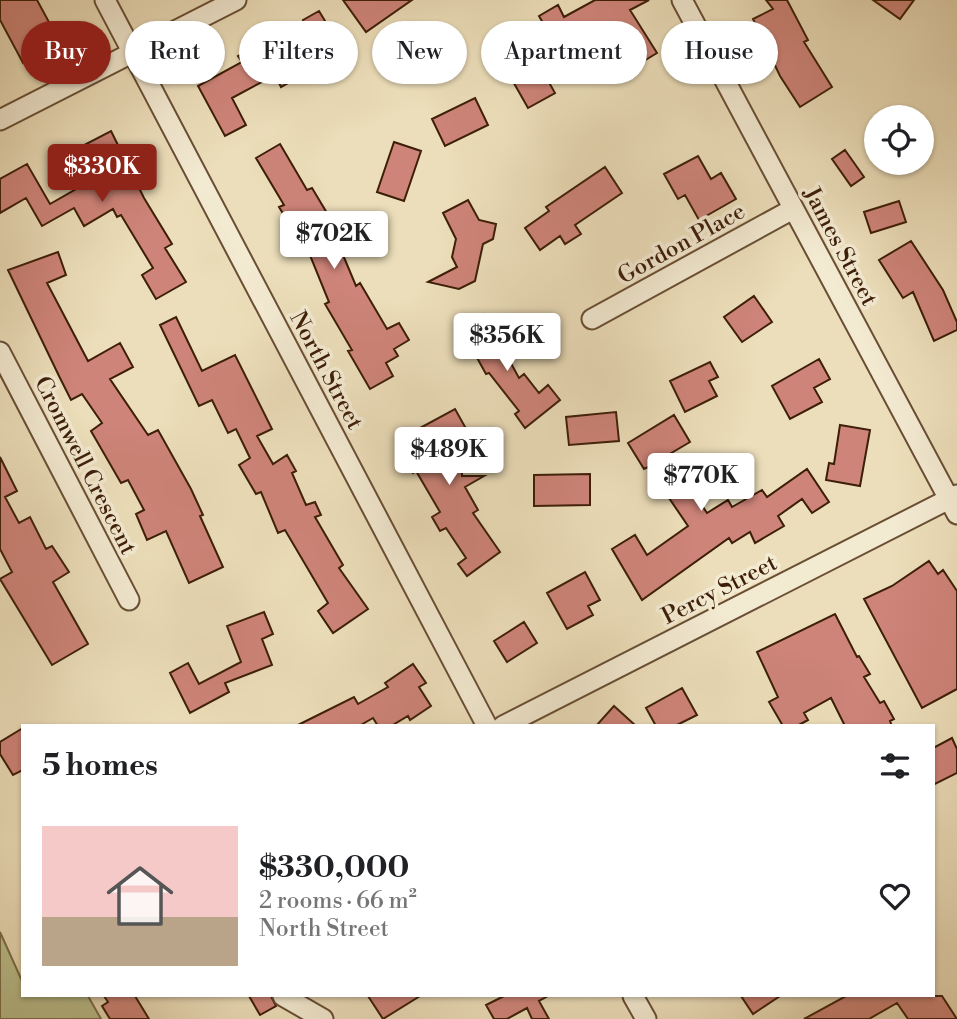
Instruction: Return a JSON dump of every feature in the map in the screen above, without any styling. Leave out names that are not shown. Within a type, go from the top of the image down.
[{"type":"street","name":"North Street","points":[[105,0],[125,37]]},
{"type":"street","points":[[194,21],[236,0]]},
{"type":"street","name":"James Street","points":[[682,0],[793,209],[955,502]]},
{"type":"street","points":[[0,120],[125,56]]},
{"type":"street","name":"North Street","points":[[150,84],[486,724]]},
{"type":"street","name":"Gordon Place","points":[[592,319],[793,209]]},
{"type":"street","name":"Cromwell Crescent","points":[[0,352],[128,600]]},
{"type":"street","name":"Percy Street","points":[[507,724],[955,502]]},
{"type":"street","points":[[285,997],[323,1019]]},
{"type":"street","points":[[634,997],[646,1019]]},
{"type":"green space","points":[[0,932],[21,979],[21,997],[89,997],[101,1019],[0,1019]]},
{"type":"building","points":[[0,0],[37,0],[48,21],[21,21],[21,59],[0,20]]},
{"type":"building","points":[[343,0],[412,0],[382,21],[372,21],[372,28],[366,32]]},
{"type":"building","points":[[595,0],[649,0],[630,10],[637,21],[542,21],[539,16],[558,5],[564,17]]},
{"type":"building","points":[[766,0],[787,0],[808,40],[804,42],[832,87],[800,107],[778,72],[778,21],[753,19],[773,9]]},
{"type":"building","points":[[873,0],[914,0],[900,19]]},
{"type":"building","points":[[319,11],[325,21],[304,21]]},
{"type":"building","points":[[647,37],[657,53],[647,59]]},
{"type":"building","points":[[239,64],[239,84],[258,84],[232,98],[246,125],[225,136],[198,86],[225,84],[225,71]]},
{"type":"building","points":[[514,84],[550,84],[555,93],[528,108]]},
{"type":"building","points":[[475,98],[488,125],[445,146],[432,119]]},
{"type":"building","points":[[111,131],[144,198],[172,244],[165,248],[186,282],[156,299],[142,275],[153,268],[121,215],[117,217],[113,209],[84,226],[74,208],[42,226],[26,198],[0,213],[0,179],[27,164],[50,204],[83,185],[67,154]]},
{"type":"building","points":[[394,142],[421,151],[404,201],[377,192]]},
{"type":"building","points":[[280,144],[307,190],[312,188],[342,238],[347,236],[354,251],[343,255],[356,286],[360,283],[387,329],[399,323],[409,340],[394,349],[398,356],[386,363],[393,376],[370,389],[348,351],[352,350],[325,304],[329,302],[305,243],[302,245],[279,207],[284,205],[256,158]]},
{"type":"building","points":[[845,150],[864,177],[851,186],[832,159]]},
{"type":"building","points":[[698,156],[711,179],[721,173],[736,199],[699,220],[685,195],[678,199],[664,174]]},
{"type":"building","points":[[605,167],[622,193],[575,225],[581,234],[565,244],[560,236],[540,250],[525,228],[549,211],[546,207]]},
{"type":"building","points":[[468,200],[479,220],[496,224],[493,239],[483,244],[475,281],[459,289],[428,282],[457,267],[452,257],[456,239],[443,213]]},
{"type":"building","points":[[899,201],[906,222],[871,233],[864,212]]},
{"type":"building","points":[[911,241],[943,290],[957,322],[957,330],[934,341],[913,292],[903,298],[879,260]]},
{"type":"building","points":[[58,252],[66,275],[47,283],[88,361],[120,343],[133,367],[110,379],[148,435],[158,430],[203,515],[200,516],[223,567],[189,583],[166,531],[147,540],[136,514],[144,510],[128,480],[121,483],[91,431],[102,423],[82,394],[71,400],[8,270]]},
{"type":"building","points":[[754,296],[772,322],[742,342],[724,317]]},
{"type":"building","points":[[484,314],[519,378],[524,374],[539,393],[548,385],[560,400],[525,428],[515,414],[519,411],[489,373],[486,374],[460,327]]},
{"type":"building","points":[[176,317],[202,371],[235,355],[272,429],[257,436],[273,464],[287,455],[296,471],[292,473],[306,505],[315,502],[321,515],[315,517],[343,565],[339,568],[368,609],[333,633],[318,611],[328,603],[285,530],[278,533],[261,492],[256,494],[239,465],[250,458],[236,429],[228,433],[212,400],[199,406],[160,325]]},
{"type":"building","points":[[819,359],[830,379],[814,388],[822,402],[790,419],[772,386]]},
{"type":"building","points":[[710,362],[718,377],[709,381],[717,396],[685,412],[670,381]]},
{"type":"building","points":[[455,409],[469,434],[448,445],[462,469],[462,476],[484,476],[465,487],[478,510],[473,513],[500,552],[467,576],[458,564],[466,558],[446,528],[440,531],[432,517],[440,512],[416,471],[413,473],[396,441]]},
{"type":"building","points":[[616,412],[619,441],[569,445],[566,417]]},
{"type":"building","points":[[674,415],[690,442],[668,455],[707,513],[728,500],[732,507],[762,490],[767,497],[807,469],[829,502],[812,513],[802,499],[778,516],[784,526],[755,543],[750,532],[732,543],[729,538],[642,600],[612,549],[635,535],[647,555],[688,526],[648,467],[644,469],[628,443]]},
{"type":"building","points":[[840,425],[870,430],[860,486],[826,480],[829,463],[834,464]]},
{"type":"building","points":[[0,457],[17,491],[5,497],[19,523],[30,517],[46,549],[52,546],[69,572],[53,582],[88,644],[52,665],[0,579],[12,572],[0,549]]},
{"type":"building","points":[[590,474],[590,505],[534,506],[534,475]]},
{"type":"building","points":[[929,561],[938,574],[943,570],[957,591],[957,689],[922,708],[864,599],[892,586]]},
{"type":"building","points":[[585,572],[600,600],[588,606],[593,615],[567,629],[547,593]]},
{"type":"building","points":[[264,612],[273,634],[262,639],[272,665],[225,683],[229,692],[190,713],[170,673],[188,663],[199,684],[241,662],[227,626]]},
{"type":"building","points":[[835,614],[857,657],[859,656],[870,674],[864,677],[880,703],[884,701],[894,719],[890,721],[891,724],[844,724],[831,698],[804,713],[808,720],[801,724],[782,724],[769,702],[778,697],[757,652]]},
{"type":"building","points":[[524,622],[537,643],[507,662],[494,641]]},
{"type":"building","points":[[413,664],[426,683],[419,687],[431,706],[410,720],[408,716],[394,724],[377,724],[373,718],[362,724],[300,724],[354,697],[358,704],[388,687],[385,683]]},
{"type":"building","points":[[682,688],[697,715],[679,724],[655,724],[646,708]]},
{"type":"building","points":[[614,706],[634,724],[598,724]]},
{"type":"building","points":[[21,729],[21,771],[13,775],[0,754],[0,742]]},
{"type":"building","points":[[952,738],[957,749],[957,773],[935,784],[935,747]]},
{"type":"building","points":[[942,996],[957,1019],[908,1019],[897,1003],[869,1019],[804,1019],[844,997]]},
{"type":"building","points":[[105,997],[136,997],[149,1019],[110,1019],[102,1006],[108,1002]]},
{"type":"building","points":[[250,997],[272,997],[276,1006],[260,1015]]},
{"type":"building","points":[[369,997],[418,997],[383,1019]]},
{"type":"building","points":[[502,997],[546,997],[539,1001],[549,1019],[532,1019],[527,1008],[507,1019],[494,1019],[486,1005]]},
{"type":"building","points":[[742,997],[778,997],[753,1014]]}]
